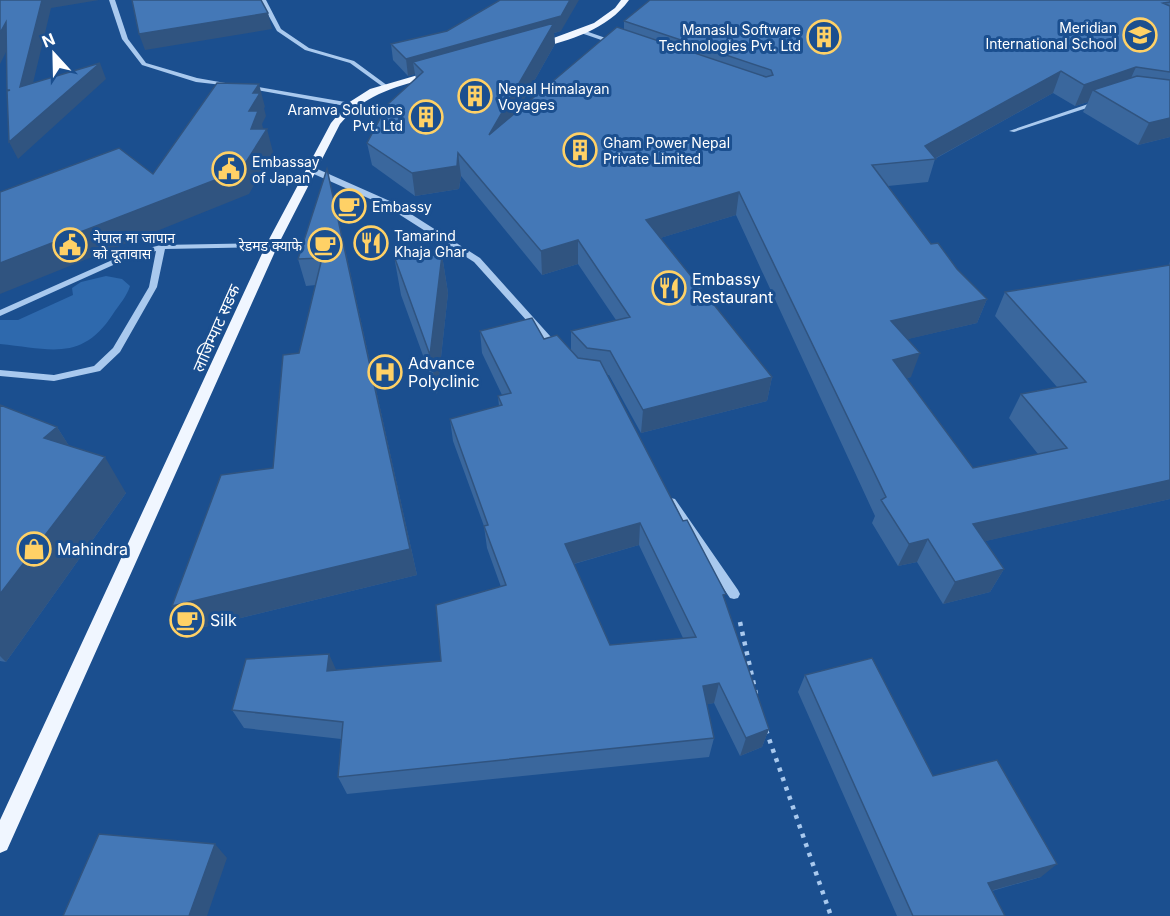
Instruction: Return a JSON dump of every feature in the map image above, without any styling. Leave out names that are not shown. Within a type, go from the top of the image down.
[{"type":"main road","points":[[517,51],[580,31],[608,18],[625,0]]},
{"type":"main road","name":"लाजिम्पाट सडक","points":[[0,843],[272,244],[336,123],[351,105],[385,87],[451,69]]},
{"type":"street","points":[[112,0],[125,39],[144,64],[196,80],[351,105]]},
{"type":"street","points":[[263,0],[279,30],[306,49],[352,62],[385,87]]},
{"type":"street","points":[[580,31],[624,46]]},
{"type":"street","points":[[1012,131],[1106,100]]},
{"type":"street","points":[[310,169],[389,204],[477,260],[560,352]]},
{"type":"street","points":[[0,313],[128,255],[161,247],[272,244]]},
{"type":"street","points":[[0,373],[54,378],[96,369],[117,350],[153,287],[161,247]]},
{"type":"street","points":[[667,496],[734,594]]},
{"type":"path","points":[[734,594],[758,700]]},
{"type":"path","points":[[764,722],[831,916]]},
{"type":"shaded area","points":[[106,276],[122,279],[130,286],[113,314],[89,340],[64,349],[0,344],[0,320],[18,320],[73,295],[72,288],[81,282]]},
{"type":"building","points":[[0,0],[42,0],[20,87],[100,63],[9,142],[7,91],[10,90],[7,90],[6,22],[0,33]]},
{"type":"building","points":[[132,0],[261,0],[268,13],[139,34]]},
{"type":"building","points":[[500,0],[570,0],[561,16],[406,59],[391,44],[447,31]]},
{"type":"building","points":[[650,0],[1170,0],[1170,2],[1163,3],[1170,6],[1170,72],[1136,67],[1084,85],[1061,71],[925,146],[936,159],[872,165],[931,244],[938,243],[957,269],[987,299],[891,321],[920,353],[893,360],[973,468],[1067,448],[1021,394],[1086,382],[1005,292],[1170,265],[1170,480],[973,524],[1004,569],[955,582],[928,539],[909,544],[881,500],[886,497],[739,192],[646,220],[772,377],[643,410],[610,351],[587,348],[571,331],[630,317],[578,240],[541,251],[458,153],[457,166],[412,173],[367,143],[388,104],[423,72],[413,62],[554,23],[489,135],[617,27],[766,77],[773,75],[771,70],[624,21]]},
{"type":"building","points":[[1137,76],[1170,80],[1170,118],[1149,123],[1093,90]]},
{"type":"building","points":[[217,83],[259,84],[253,93],[260,93],[249,111],[258,111],[251,129],[267,129],[241,170],[0,263],[0,192],[119,148],[153,174]]},
{"type":"building","points":[[327,169],[410,549],[172,606],[221,475],[273,468],[283,355],[299,353],[322,258],[298,259]]},
{"type":"building","points":[[442,255],[430,355],[394,256]]},
{"type":"building","points":[[532,318],[544,339],[557,335],[578,358],[600,361],[683,521],[687,520],[726,594],[723,595],[769,729],[746,738],[719,683],[703,686],[714,738],[338,777],[343,722],[232,710],[246,659],[329,654],[327,671],[441,661],[436,605],[506,585],[484,526],[488,525],[450,419],[502,405],[498,396],[511,393],[480,331]],"holes":[[[640,523],[696,637],[610,645],[565,544]]]},
{"type":"building","points":[[0,405],[57,427],[44,438],[105,457],[0,594]]},
{"type":"building","points":[[872,658],[933,776],[997,760],[1057,864],[988,883],[1005,916],[913,916],[805,675]]},
{"type":"building","points":[[99,834],[215,844],[189,916],[63,916]]},
{"type":"place","name":"Meridian International School","points":[[1140,35]]},
{"type":"place","name":"Manaslu Software Technologies Pvt. Ltd","points":[[824,37]]},
{"type":"place","name":"Nepal Himalayan Voyages","points":[[475,96]]},
{"type":"place","name":"Aramva Solutions Pvt. Ltd","points":[[426,117]]},
{"type":"place","name":"Gham Power Nepal Private Limited","points":[[580,150]]},
{"type":"place","name":"Embassay of Japan","points":[[229,169]]},
{"type":"place","name":"Embassy","points":[[349,206]]},
{"type":"place","name":"Tamarind Khaja Ghar","points":[[371,243]]},
{"type":"place","name":"नेपाल मा जापान को दूतावास","points":[[70,245]]},
{"type":"place","name":"रेडमड क्याफे","points":[[325,245]]},
{"type":"place","name":"Embassy Restaurant","points":[[669,288]]},
{"type":"place","name":"Advance Polyclinic","points":[[385,372]]},
{"type":"place","name":"Mahindra","points":[[34,549]]},
{"type":"place","name":"Silk","points":[[187,620]]}]
